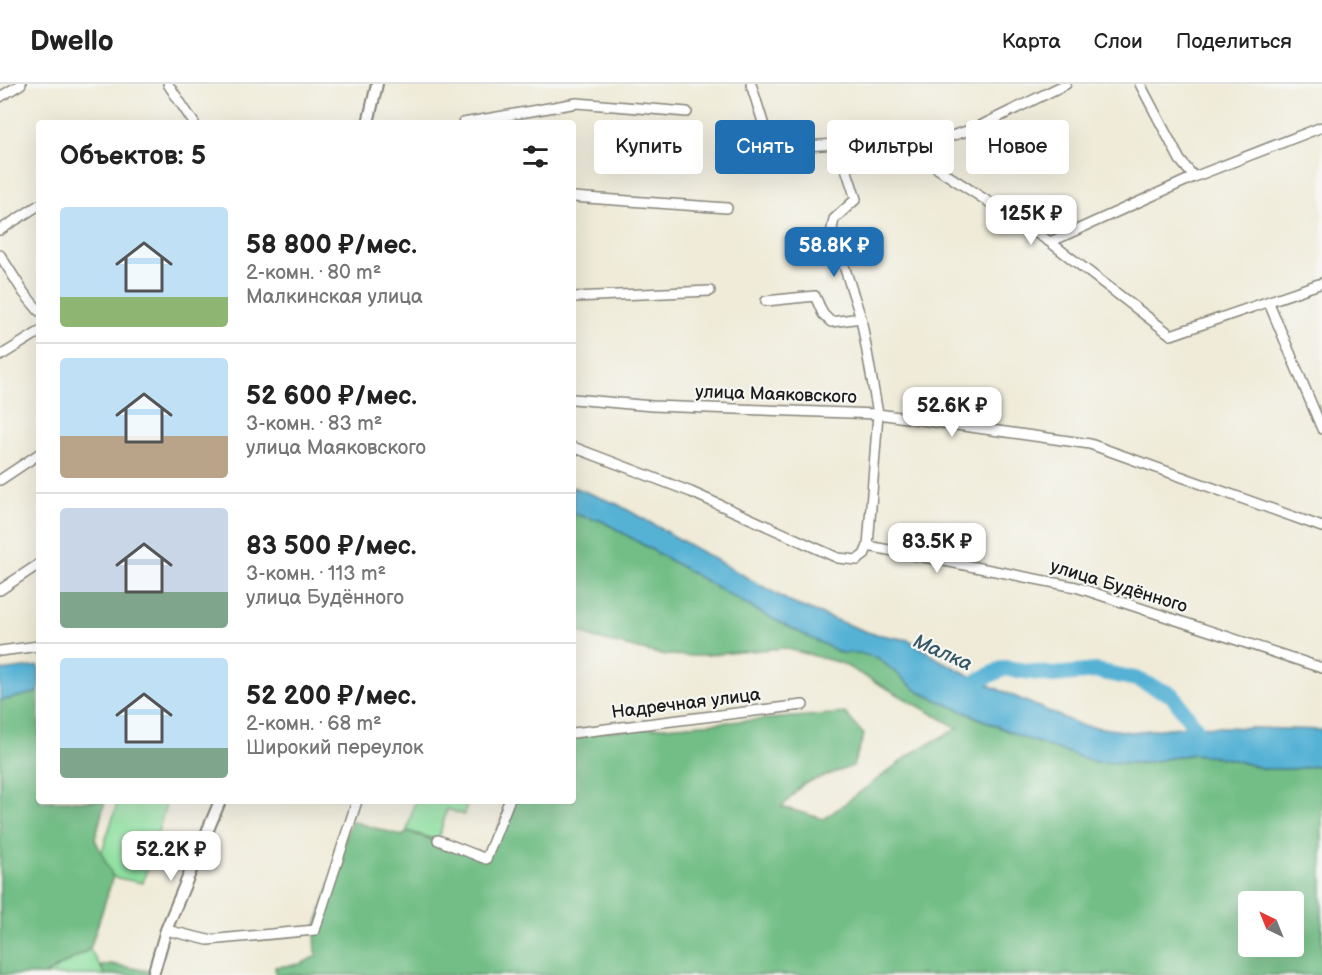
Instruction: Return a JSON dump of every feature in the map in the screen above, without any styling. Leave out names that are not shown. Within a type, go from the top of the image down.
[{"type":"street","points":[[0,97],[21,84]]},
{"type":"street","points":[[168,84],[192,120]]},
{"type":"street","points":[[369,120],[377,84]]},
{"type":"street","points":[[751,84],[771,148],[827,145]]},
{"type":"street","points":[[954,135],[976,128],[1066,84]]},
{"type":"street","points":[[1140,84],[1180,160],[1194,177]]},
{"type":"street","points":[[480,120],[578,103],[687,112]]},
{"type":"street","points":[[1050,242],[1194,177],[1322,127]]},
{"type":"street","points":[[576,448],[691,492],[838,558],[857,560],[864,555],[868,546],[878,414],[861,318],[832,229],[834,219],[856,199],[848,174]]},
{"type":"street","points":[[946,174],[1050,242],[1171,335],[1322,283]]},
{"type":"street","points":[[576,196],[728,208]]},
{"type":"street","points":[[0,230],[36,207]]},
{"type":"street","points":[[0,255],[36,307]]},
{"type":"street","points":[[576,297],[710,291]]},
{"type":"street","points":[[766,301],[815,296],[823,314],[831,322],[861,318]]},
{"type":"street","points":[[1269,303],[1322,429]]},
{"type":"street","points":[[0,356],[36,334]]},
{"type":"street","name":"улица Маяковского","points":[[576,399],[652,406],[878,414],[1090,444],[1322,526]]},
{"type":"street","points":[[0,480],[36,456]]},
{"type":"street","name":"улица Будённого","points":[[868,546],[1076,587],[1322,668]]},
{"type":"street","points":[[0,590],[36,566]]},
{"type":"street","points":[[0,651],[36,646]]},
{"type":"street","name":"Надречная улица","points":[[576,733],[803,705]]},
{"type":"street","points":[[153,975],[166,930],[219,804]]},
{"type":"street","points":[[166,930],[208,940],[315,930],[356,804]]},
{"type":"street","points":[[438,840],[486,859],[508,804]]},
{"type":"green space","points":[[576,515],[602,521],[763,614],[841,653],[858,652],[878,658],[919,692],[1024,738],[1095,762],[1143,763],[1193,754],[1230,759],[1265,769],[1293,769],[1322,765],[1322,975],[276,975],[275,967],[301,964],[316,956],[315,930],[351,821],[403,836],[407,831],[486,859],[508,804],[576,804],[576,734],[845,713],[864,735],[853,766],[803,784],[782,807],[824,819],[914,752],[958,728],[841,663],[784,648],[696,656],[663,655],[594,638],[576,630]]},
{"type":"green space","points":[[36,693],[36,804],[104,804],[95,839],[113,877],[90,949],[44,975],[0,975],[0,701]]},
{"type":"green space","points":[[117,804],[166,804],[143,883],[113,877],[101,855]]},
{"type":"green space","points":[[414,804],[467,804],[464,815],[447,809],[438,840],[407,831]]},
{"type":"green space","points":[[90,949],[105,975],[45,975]]},
{"type":"green space","points":[[111,964],[154,972],[153,975],[105,975],[100,966]]},
{"type":"water","points":[[576,488],[617,504],[794,604],[870,633],[909,640],[938,659],[986,684],[1080,725],[1131,732],[1190,726],[1322,730],[1322,765],[1293,769],[1265,769],[1230,759],[1193,754],[1143,763],[1095,762],[1024,738],[919,692],[878,658],[858,653],[841,653],[763,614],[602,521],[576,515]]},
{"type":"water","points":[[36,666],[36,693],[0,701],[0,671]]},
{"type":"waterway","name":"Малка","points":[[968,686],[1004,668],[1053,675],[1097,671],[1136,679],[1172,695],[1205,741]]}]
